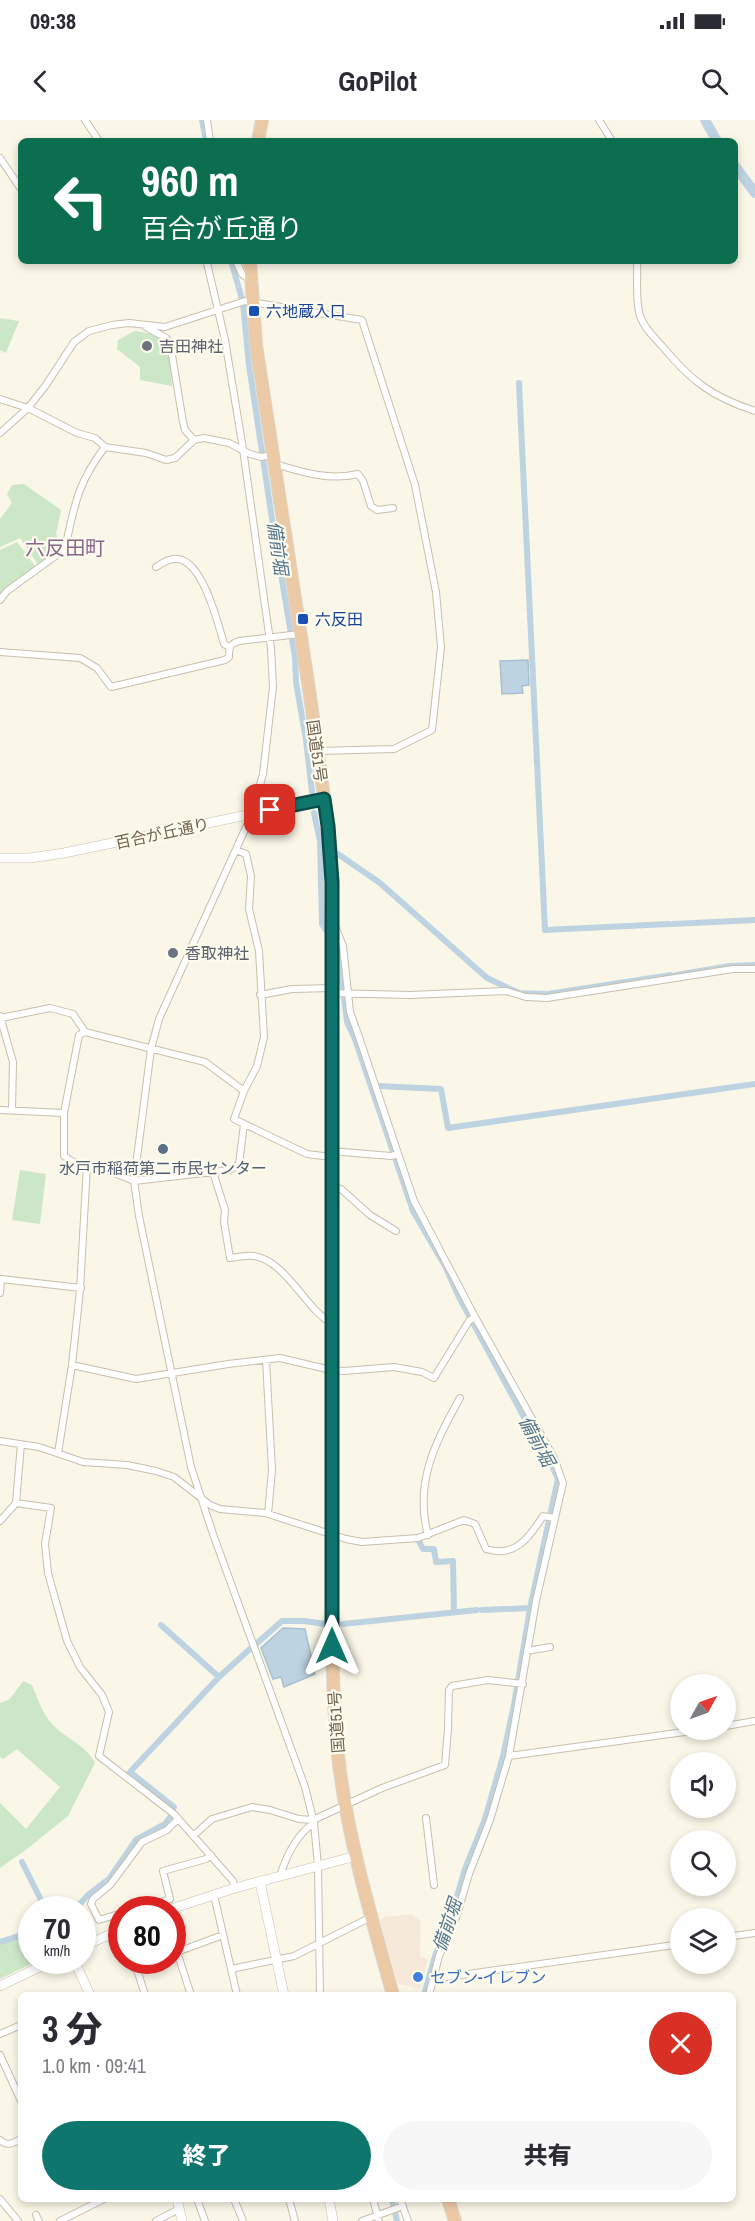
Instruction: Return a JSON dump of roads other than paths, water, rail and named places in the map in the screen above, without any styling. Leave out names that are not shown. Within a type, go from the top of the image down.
[{"type":"highway","points":[[259,138],[262,120]]},
{"type":"highway","name":"国道51号","points":[[250,264],[268,458],[294,634],[317,751],[328,826],[332,882],[331,918],[339,992],[331,1154],[333,1694],[338,1757],[356,1856],[392,1992]]},
{"type":"highway","points":[[449,2202],[455,2221]]},
{"type":"street","points":[[85,120],[97,138]]},
{"type":"street","points":[[207,120],[210,138]]},
{"type":"street","points":[[599,120],[610,138]]},
{"type":"street","points":[[0,158],[18,185]]},
{"type":"street","points":[[207,264],[219,311],[243,449],[273,664],[271,710],[262,774],[252,814],[166,998],[151,1049],[134,1181],[191,1467],[201,1501],[305,1787],[314,1822],[318,1866],[320,1992]]},
{"type":"street","points":[[237,264],[242,274],[250,279]]},
{"type":"street","points":[[637,264],[638,307],[645,327],[679,367],[701,387],[722,399],[755,411]]},
{"type":"street","points":[[0,434],[28,408],[80,337],[89,331],[112,325],[143,324],[165,327],[245,301],[362,320],[415,485],[436,592],[441,647],[432,730],[394,748],[317,751]]},
{"type":"street","points":[[143,324],[171,343],[183,423],[185,430],[194,440]]},
{"type":"street","points":[[0,399],[28,408],[77,432],[96,438],[105,447],[146,453],[166,460],[175,458],[194,440],[204,438],[217,439],[250,454],[268,458],[307,474],[336,477],[358,474],[363,481],[371,506],[377,510],[393,508]]},
{"type":"street","points":[[0,600],[7,591],[65,549],[69,526],[84,480],[105,447]]},
{"type":"street","points":[[156,567],[172,559],[181,560],[198,574],[216,615],[224,644],[229,647]]},
{"type":"street","points":[[0,652],[80,658],[96,669],[111,687],[225,660],[229,657],[231,644],[239,641],[294,634]]},
{"type":"street","name":"百合が丘通り","points":[[0,858],[30,858],[64,853],[324,799]]},
{"type":"street","points":[[236,850],[246,854],[249,863],[249,909],[259,951],[264,1036],[256,1066],[234,1119],[307,1154],[395,1155]]},
{"type":"street","points":[[331,918],[343,946],[339,992],[359,1037],[395,1155],[414,1201],[472,1319],[562,1477],[563,1483],[550,1517],[509,1756],[490,1820],[469,1874],[457,1915],[440,1956],[430,1992]]},
{"type":"street","points":[[260,994],[292,989],[410,995],[506,991],[526,997],[547,998],[733,969],[755,969]]},
{"type":"street","points":[[12,1110],[13,1062],[0,1017],[50,1008],[56,1009],[73,1014],[86,1032]]},
{"type":"street","points":[[244,1091],[205,1062],[86,1032],[79,1035],[64,1113],[64,1156],[73,1162],[102,1168],[134,1181],[230,1170],[239,1164],[244,1124]]},
{"type":"street","points":[[0,1110],[64,1113]]},
{"type":"street","points":[[58,1453],[81,1288],[87,1165]]},
{"type":"street","points":[[213,1172],[225,1210],[224,1222],[230,1258],[254,1256],[268,1262],[291,1280],[322,1317],[331,1323]]},
{"type":"street","points":[[331,1186],[341,1189],[370,1215],[396,1231]]},
{"type":"street","points":[[0,1293],[1,1279],[81,1288]]},
{"type":"street","points":[[72,1365],[136,1379],[280,1358],[344,1371],[394,1366],[422,1372],[434,1378],[472,1319]]},
{"type":"street","points":[[266,1360],[272,1470],[268,1514]]},
{"type":"street","points":[[428,1535],[423,1514],[424,1481],[438,1436],[460,1398]]},
{"type":"street","points":[[0,1441],[58,1453],[83,1462],[156,1471],[174,1477],[201,1501],[220,1509],[268,1514],[332,1535],[362,1542],[392,1541],[428,1535],[464,1520],[475,1524],[486,1548],[493,1551],[508,1550],[529,1538],[543,1516],[550,1517]]},
{"type":"street","points":[[0,1521],[16,1503],[21,1444]]},
{"type":"street","points":[[16,1503],[51,1508],[45,1544],[48,1573],[67,1641],[80,1667],[102,1695],[109,1712],[99,1756],[145,1790],[178,1819],[233,1881],[235,1888]]},
{"type":"street","points":[[527,1651],[550,1647]]},
{"type":"street","points":[[280,1877],[291,1850],[302,1833],[314,1822],[382,1788],[445,1766],[449,1690],[452,1686],[488,1680],[520,1683]]},
{"type":"street","points":[[736,1724],[755,1721]]},
{"type":"street","points":[[509,1756],[670,1734]]},
{"type":"street","points":[[194,1835],[212,1819],[252,1807],[314,1822]]},
{"type":"street","points":[[426,1818],[434,1885]]},
{"type":"street","points":[[108,1917],[99,1920],[91,1904],[93,1899],[110,1885],[142,1842],[167,1830],[178,1819]]},
{"type":"street","points":[[169,1896],[163,1871],[206,1859],[211,1855]]},
{"type":"street","points":[[186,1904],[235,1888],[356,1856]]},
{"type":"street","points":[[260,1882],[283,1992]]},
{"type":"street","points":[[214,1895],[236,1992]]},
{"type":"street","points":[[231,1969],[294,1956],[372,1917]]},
{"type":"street","points":[[736,1936],[755,1933]]},
{"type":"street","points":[[186,1949],[224,1935]]},
{"type":"street","points":[[433,1979],[670,1946]]},
{"type":"street","points":[[0,1986],[25,1974]]},
{"type":"street","points":[[80,1974],[87,1992]]},
{"type":"street","points":[[138,1974],[144,1992]]},
{"type":"street","points":[[183,1974],[190,1992]]},
{"type":"street","points":[[0,2034],[18,2026]]},
{"type":"street","points":[[0,2055],[18,2094]]},
{"type":"street","points":[[0,2140],[4,2144],[18,2140]]},
{"type":"street","points":[[0,2199],[18,2221]]},
{"type":"street","points":[[60,2221],[98,2202]]},
{"type":"street","points":[[178,2202],[182,2221]]},
{"type":"street","points":[[197,2202],[205,2221]]},
{"type":"street","points":[[235,2202],[243,2221]]},
{"type":"street","points":[[290,2202],[294,2221]]},
{"type":"street","points":[[330,2202],[333,2221]]},
{"type":"street","points":[[374,2202],[378,2218]]},
{"type":"street","points":[[362,2221],[378,2218],[397,2208],[399,2202]]},
{"type":"street","points":[[397,2208],[408,2221]]},
{"type":"street","points":[[156,2221],[179,2209]]},
{"type":"street","points":[[75,2214],[78,2221]]},
{"type":"water","points":[[528,660],[529,685],[522,686],[523,693],[502,694],[500,661]]},
{"type":"water","points":[[283,1628],[305,1629],[315,1674],[284,1687],[281,1677],[273,1679],[261,1648]]},
{"type":"waterway","name":"備前堀","points":[[202,120],[205,138]]},
{"type":"waterway","points":[[705,120],[715,138]]},
{"type":"waterway","points":[[738,170],[755,193]]},
{"type":"waterway","name":"備前堀","points":[[232,264],[242,299]]},
{"type":"waterway","name":"備前堀","points":[[243,304],[249,365],[295,657],[296,682],[312,792]]},
{"type":"waterway","points":[[519,383],[545,930],[669,924]]},
{"type":"waterway","name":"備前堀","points":[[314,813],[320,841],[322,924],[325,929]]},
{"type":"waterway","points":[[338,854],[380,883],[487,978],[519,993],[545,994]]},
{"type":"waterway","points":[[673,924],[755,920]]},
{"type":"waterway","name":"備前堀","points":[[337,942],[347,1022],[355,1039],[413,1211],[445,1266],[459,1297],[558,1479],[530,1608],[503,1756],[485,1819],[465,1869],[425,1992]]},
{"type":"waterway","points":[[676,975],[730,966],[755,965]]},
{"type":"waterway","points":[[548,994],[671,975]]},
{"type":"waterway","points":[[378,1086],[441,1089],[448,1128],[755,1084]]},
{"type":"waterway","points":[[419,1541],[423,1549],[434,1549],[436,1562],[453,1561],[454,1612]]},
{"type":"waterway","points":[[482,1610],[530,1608]]},
{"type":"waterway","points":[[343,1624],[477,1610]]},
{"type":"waterway","points":[[256,1644],[282,1621],[325,1624]]},
{"type":"waterway","points":[[161,1625],[219,1677]]},
{"type":"waterway","points":[[173,1809],[174,1807],[130,1772],[219,1677],[251,1648]]},
{"type":"waterway","points":[[87,1896],[109,1879],[136,1840],[165,1824],[171,1816]]},
{"type":"waterway","points":[[22,1862],[39,1896]]},
{"type":"waterway","points":[[0,1942],[18,1936]]},
{"type":"waterway","name":"備前堀","points":[[393,2202],[397,2221]]},
{"type":"place","name":"六地蔵入口","points":[[254,311]]},
{"type":"place","name":"吉田神社","points":[[147,346]]},
{"type":"place","name":"六反田","points":[[303,619]]},
{"type":"place","name":"香取神社","points":[[173,953]]},
{"type":"place","name":"水戸市稲荷第二市民センター","points":[[163,1149]]},
{"type":"place","name":"セブン-イレブン","points":[[418,1977]]},
{"type":"district","name":"六反田町","points":[[65,547]]}]
